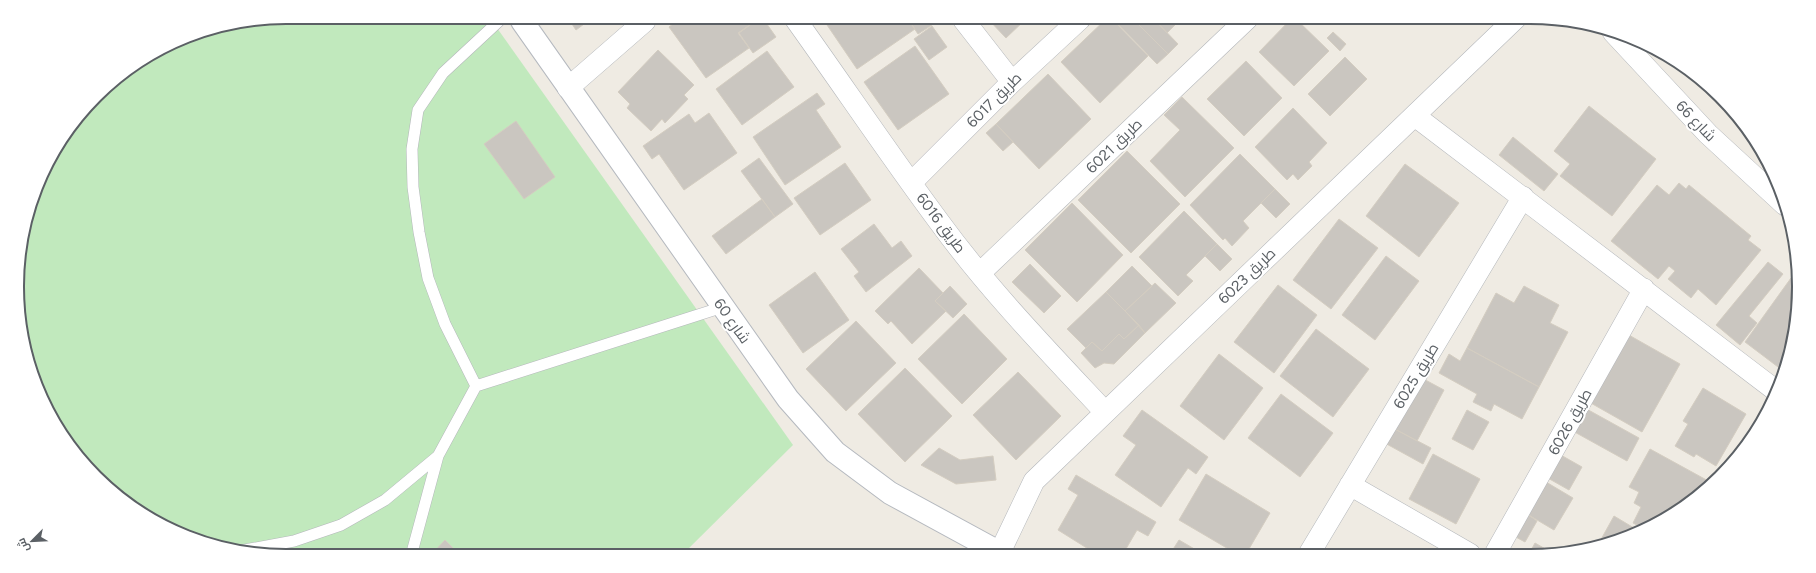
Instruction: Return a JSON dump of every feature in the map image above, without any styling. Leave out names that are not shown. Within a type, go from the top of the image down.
[{"type":"street","name":"شارع 60","points":[[524,24],[788,399],[835,452],[890,492],[993,549]]},
{"type":"street","points":[[568,88],[640,24]]},
{"type":"street","name":"طريق 6016","points":[[799,24],[911,183],[980,274],[1105,412]]},
{"type":"street","points":[[967,24],[1012,82]]},
{"type":"street","name":"طريق 6017","points":[[911,183],[1012,82],[1075,24]]},
{"type":"street","name":"طريق 6021","points":[[980,274],[1242,24]]},
{"type":"street","name":"طريق 6023","points":[[1004,549],[1034,481],[1510,24]]},
{"type":"street","name":"شارع 66","points":[[1621,41],[1708,134],[1776,197]]},
{"type":"street","points":[[1415,116],[1772,388]]},
{"type":"street","name":"طريق 6025","points":[[1312,549],[1523,197]]},
{"type":"street","name":"طريق 6026","points":[[1498,549],[1644,290]]},
{"type":"street","points":[[1350,485],[1461,549]]},
{"type":"lane","points":[[476,386],[445,324],[428,278],[419,232],[413,187],[412,149],[418,110],[443,73],[496,24]]},
{"type":"lane","points":[[413,549],[438,456],[476,386],[723,307]]},
{"type":"lane","points":[[259,547],[294,541],[341,524],[385,500],[438,456]]},
{"type":"green space","points":[[286,24],[494,24],[793,445],[688,549],[286,549],[252,547],[202,535],[155,514],[113,484],[89,460],[78,446],[59,418],[51,403],[38,371],[26,321],[24,286],[26,252],[38,202],[59,155],[89,113],[113,89],[141,68],[170,51],[186,44],[219,33],[252,26]]},
{"type":"building","points":[[572,24],[584,24],[576,30]]},
{"type":"building","points":[[673,24],[751,24],[738,33],[749,48],[706,78],[669,27]]},
{"type":"building","points":[[751,24],[767,24],[776,37],[753,53],[739,33]]},
{"type":"building","points":[[826,24],[912,24],[915,29],[857,69]]},
{"type":"building","points":[[911,24],[933,24],[918,34]]},
{"type":"building","points":[[993,24],[1021,24],[1006,38]]},
{"type":"building","points":[[1101,24],[1117,24],[1148,56],[1100,103],[1061,62]]},
{"type":"building","points":[[1118,24],[1138,24],[1168,54],[1157,64]]},
{"type":"building","points":[[1138,24],[1159,24],[1178,44],[1168,54]]},
{"type":"building","points":[[1159,24],[1176,24],[1167,33]]},
{"type":"building","points":[[1286,24],[1301,24],[1329,51],[1294,86],[1259,52]]},
{"type":"building","points":[[932,26],[947,47],[929,60],[914,39]]},
{"type":"building","points":[[1333,32],[1346,44],[1340,51],[1327,38]]},
{"type":"building","points":[[915,46],[949,94],[898,130],[864,82]]},
{"type":"building","points":[[658,50],[694,85],[684,95],[688,99],[665,123],[662,119],[651,131],[627,108],[630,104],[618,92]]},
{"type":"building","points":[[767,51],[794,87],[742,125],[716,89]]},
{"type":"building","points":[[1345,57],[1367,79],[1330,116],[1308,94]]},
{"type":"building","points":[[1246,61],[1282,98],[1244,136],[1207,99]]},
{"type":"building","points":[[1048,74],[1091,119],[1039,169],[996,124]]},
{"type":"building","points":[[817,93],[825,104],[816,110],[841,147],[785,185],[753,137]]},
{"type":"building","points":[[1182,97],[1234,148],[1185,197],[1150,161],[1180,130],[1164,115]]},
{"type":"building","points":[[1589,106],[1656,159],[1612,216],[1560,176],[1570,164],[1554,151]]},
{"type":"building","points":[[1293,108],[1327,143],[1309,162],[1312,166],[1298,180],[1293,174],[1287,180],[1255,147]]},
{"type":"building","points":[[709,113],[737,153],[684,190],[659,154],[652,159],[643,146],[689,114],[695,123]]},
{"type":"building","points":[[516,121],[555,177],[524,199],[484,144]]},
{"type":"building","points":[[996,124],[1013,142],[1003,151],[986,133]]},
{"type":"building","points":[[1513,137],[1558,174],[1544,191],[1499,155]]},
{"type":"building","points":[[1127,151],[1180,204],[1131,253],[1078,200]]},
{"type":"building","points":[[1240,154],[1275,189],[1243,221],[1249,228],[1232,246],[1225,238],[1223,240],[1190,205]]},
{"type":"building","points":[[759,158],[793,204],[775,217],[741,171]]},
{"type":"building","points":[[845,163],[871,200],[820,235],[794,198]]},
{"type":"building","points":[[1405,164],[1459,203],[1419,257],[1366,216]]},
{"type":"building","points":[[1679,183],[1686,189],[1689,185],[1751,236],[1748,240],[1761,250],[1716,305],[1698,289],[1691,298],[1668,279],[1675,271],[1669,266],[1658,279],[1611,241],[1657,185],[1669,195]]},
{"type":"building","points":[[1275,189],[1290,204],[1276,218],[1261,203]]},
{"type":"building","points":[[762,199],[775,217],[726,254],[712,236]]},
{"type":"building","points":[[1072,203],[1123,255],[1077,302],[1025,250]]},
{"type":"building","points":[[1184,211],[1217,244],[1186,275],[1193,281],[1178,296],[1139,257]]},
{"type":"building","points":[[1339,219],[1378,248],[1331,309],[1293,280]]},
{"type":"building","points":[[874,224],[892,248],[901,241],[912,256],[866,292],[854,276],[859,272],[841,249]]},
{"type":"building","points":[[1217,244],[1232,259],[1220,271],[1205,256]]},
{"type":"building","points":[[1386,256],[1419,281],[1375,340],[1342,315]]},
{"type":"building","points":[[1768,262],[1783,274],[1749,316],[1757,323],[1740,345],[1716,325]]},
{"type":"building","points":[[1030,264],[1061,296],[1044,313],[1012,282]]},
{"type":"building","points":[[1132,266],[1152,286],[1125,311],[1106,292]]},
{"type":"building","points":[[919,268],[943,293],[935,301],[946,311],[912,344],[891,321],[888,324],[875,311]]},
{"type":"building","points":[[815,272],[849,320],[803,353],[769,305]]},
{"type":"building","points":[[1791,278],[1790,321],[1779,368],[1745,342]]},
{"type":"building","points":[[1155,283],[1176,303],[1145,333],[1125,311]]},
{"type":"building","points":[[1278,285],[1317,315],[1274,373],[1234,342]]},
{"type":"building","points":[[950,286],[967,304],[953,318],[935,301]]},
{"type":"building","points":[[1524,286],[1559,305],[1550,323],[1568,332],[1539,387],[1467,348],[1496,293],[1514,303]]},
{"type":"building","points":[[1106,292],[1139,325],[1124,339],[1119,334],[1102,351],[1092,342],[1086,348],[1067,329]]},
{"type":"building","points":[[964,314],[1007,359],[962,404],[918,359]]},
{"type":"building","points":[[856,321],[896,363],[846,411],[806,369]]},
{"type":"building","points":[[1139,325],[1145,333],[1114,364],[1104,363],[1095,368],[1081,353],[1092,342],[1102,351],[1119,334],[1124,339]]},
{"type":"building","points":[[1316,329],[1369,369],[1333,417],[1280,376]]},
{"type":"building","points":[[1627,334],[1680,364],[1642,432],[1589,402]]},
{"type":"building","points":[[1467,348],[1539,387],[1522,419],[1494,404],[1491,411],[1473,402],[1477,394],[1439,373],[1449,354],[1460,361]]},
{"type":"building","points":[[1219,354],[1263,388],[1224,440],[1180,406]]},
{"type":"building","points":[[905,368],[952,416],[905,462],[858,414]]},
{"type":"building","points":[[1018,372],[1061,416],[1016,460],[973,415]]},
{"type":"building","points":[[1418,376],[1444,390],[1417,441],[1391,427]]},
{"type":"building","points":[[1703,388],[1746,414],[1716,466],[1696,454],[1694,457],[1675,446],[1688,424],[1683,421]]},
{"type":"building","points":[[1281,394],[1333,433],[1300,477],[1248,438]]},
{"type":"building","points":[[1583,407],[1639,438],[1627,461],[1571,430]]},
{"type":"building","points":[[1142,410],[1208,457],[1196,474],[1188,468],[1161,507],[1115,475],[1136,445],[1123,436]]},
{"type":"building","points":[[1467,410],[1489,422],[1473,450],[1452,439]]},
{"type":"building","points":[[1391,427],[1431,448],[1423,464],[1383,442]]},
{"type":"building","points":[[939,448],[960,460],[993,456],[996,480],[956,484],[921,465]]},
{"type":"building","points":[[1650,449],[1707,480],[1675,505],[1638,526],[1633,523],[1641,507],[1634,503],[1639,492],[1629,487]]},
{"type":"building","points":[[1433,454],[1480,479],[1456,524],[1409,499]]},
{"type":"building","points":[[1559,454],[1582,467],[1569,490],[1546,477]]},
{"type":"building","points":[[1206,474],[1270,513],[1249,549],[1228,549],[1179,520]]},
{"type":"building","points":[[1076,475],[1156,522],[1148,536],[1137,530],[1126,549],[1088,549],[1058,530],[1078,495],[1068,489]]},
{"type":"building","points":[[1546,482],[1573,498],[1554,530],[1527,514]]},
{"type":"building","points":[[1527,514],[1537,521],[1525,542],[1514,536]]},
{"type":"building","points":[[1614,516],[1633,528],[1614,535],[1601,539]]},
{"type":"building","points":[[445,540],[454,549],[437,549]]},
{"type":"building","points":[[1179,540],[1194,549],[1173,549]]},
{"type":"building","points":[[1535,543],[1544,548],[1532,549]]}]
